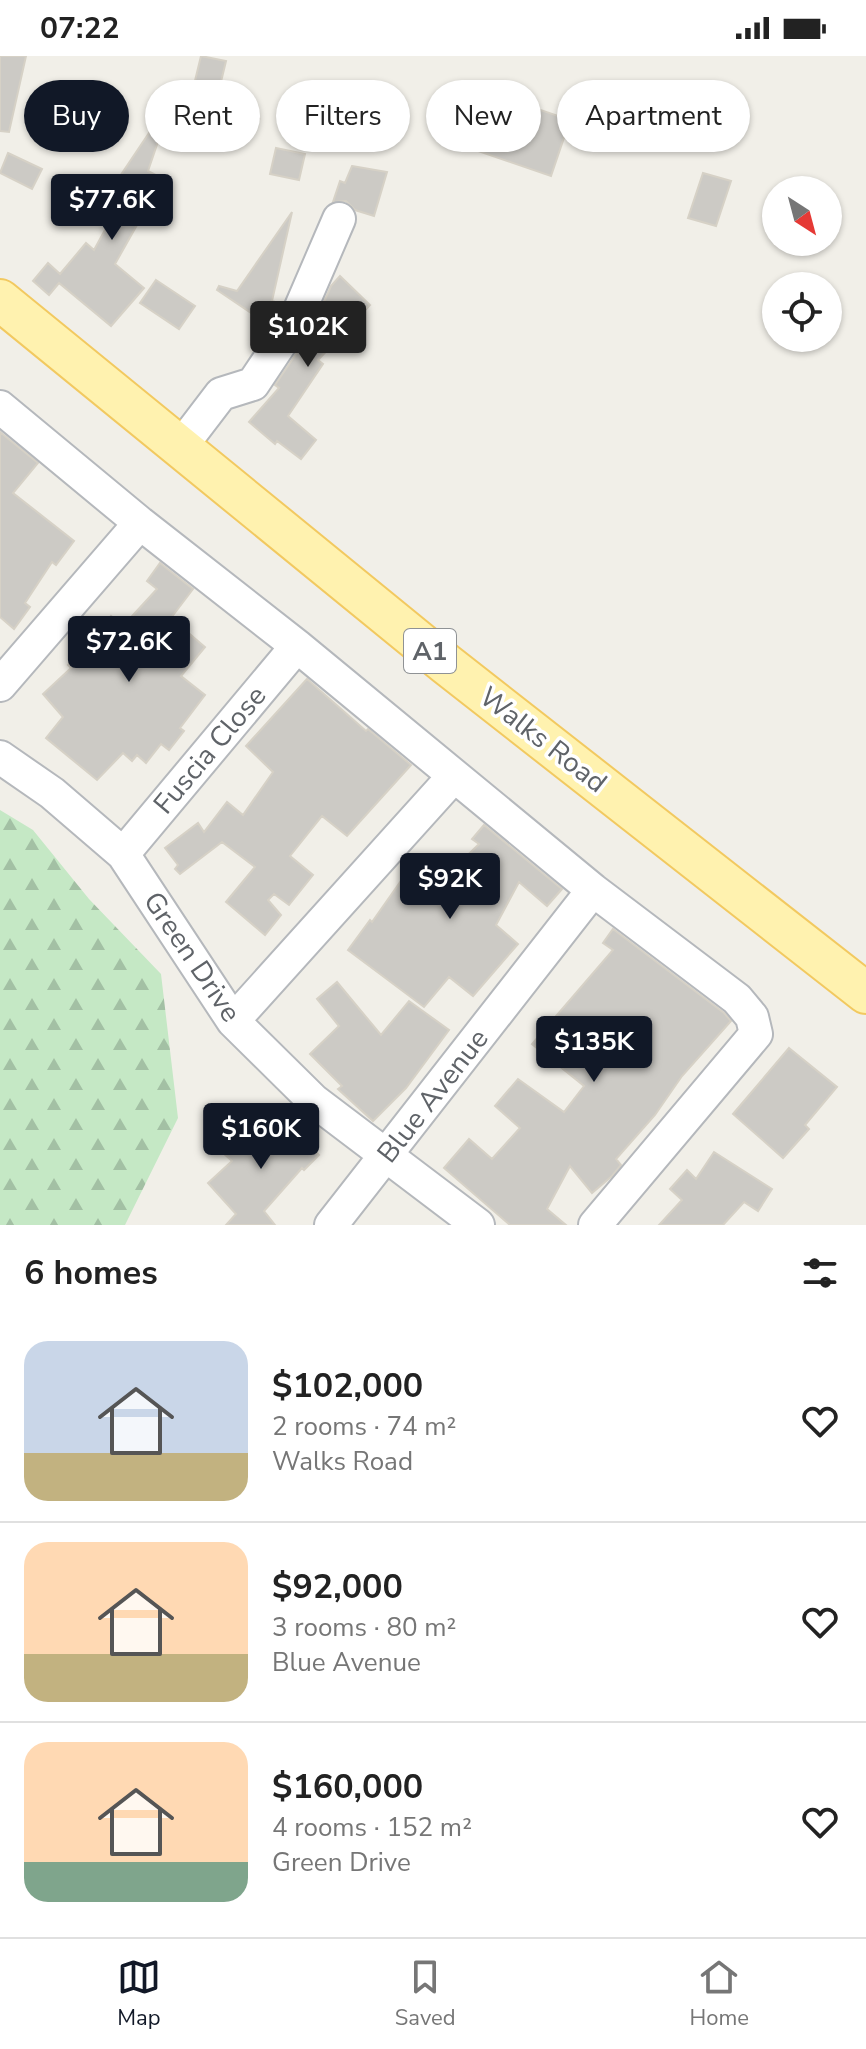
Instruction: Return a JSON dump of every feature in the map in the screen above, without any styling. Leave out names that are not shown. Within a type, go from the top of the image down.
[{"type":"main road","name":"Walks Road","points":[[0,300],[446,664],[866,993]]},
{"type":"street","points":[[179,449],[221,394],[253,384],[295,321],[339,219]]},
{"type":"street","points":[[0,407],[593,890],[737,999],[752,1017],[756,1034],[595,1225]]},
{"type":"street","points":[[0,685],[140,523]]},
{"type":"street","name":"Fuscia Close","points":[[123,854],[297,646]]},
{"type":"street","name":"Green Drive","points":[[0,757],[52,793],[123,854],[233,1021],[313,1100],[478,1225]]},
{"type":"street","points":[[233,1021],[454,776]]},
{"type":"street","name":"Blue Avenue","points":[[331,1225],[593,890]]},
{"type":"green space","points":[[0,810],[33,830],[89,899],[161,974],[178,1118],[125,1225],[0,1225]]},
{"type":"building","points":[[0,56],[26,56],[9,132],[0,131]]},
{"type":"building","points":[[201,56],[226,61],[221,80],[195,80]]},
{"type":"building","points":[[541,110],[557,116],[559,152],[551,176],[481,152],[541,152]]},
{"type":"building","points":[[145,139],[145,152],[154,152],[148,171],[163,179],[115,264],[144,288],[111,326],[59,283],[49,295],[33,281],[48,263],[60,274],[86,243],[94,250],[118,206],[104,200]]},
{"type":"building","points":[[276,148],[276,152],[305,154],[299,180],[270,174]]},
{"type":"building","points":[[8,153],[42,169],[32,189],[0,173]]},
{"type":"building","points":[[352,166],[387,172],[374,216],[355,210],[346,201],[333,202],[340,181],[345,183]]},
{"type":"building","points":[[703,173],[731,181],[716,226],[688,218]]},
{"type":"building","points":[[292,212],[272,301],[282,304],[269,325],[217,290],[219,286],[237,291]]},
{"type":"building","points":[[340,276],[370,305],[318,360],[323,364],[288,416],[316,440],[301,459],[277,441],[275,444],[249,422],[279,388],[275,385],[311,332],[331,286]]},
{"type":"building","points":[[156,280],[195,306],[179,329],[140,303]]},
{"type":"building","points":[[0,432],[38,463],[13,493],[74,541],[56,565],[52,562],[25,603],[30,607],[14,629],[0,617]]},
{"type":"building","points":[[160,563],[193,589],[171,618],[205,647],[181,676],[205,695],[180,728],[184,731],[169,750],[161,744],[146,763],[137,755],[132,761],[123,753],[97,780],[46,738],[63,717],[43,694],[71,668],[68,665],[111,616],[123,626],[157,589],[147,581]]},
{"type":"building","points":[[307,679],[366,731],[368,729],[411,765],[347,836],[322,816],[290,856],[313,875],[289,905],[274,894],[268,900],[281,915],[265,935],[226,902],[255,867],[222,842],[180,874],[175,869],[178,865],[165,848],[198,823],[204,832],[227,802],[243,815],[273,772],[246,746]]},
{"type":"building","points":[[484,825],[562,889],[547,906],[519,882],[496,925],[518,944],[473,996],[449,977],[424,1007],[348,950],[412,865],[439,883],[479,844],[472,839]]},
{"type":"building","points":[[613,929],[731,1021],[682,1076],[655,1115],[616,1159],[621,1165],[612,1176],[592,1193],[570,1166],[547,1209],[566,1225],[510,1225],[444,1168],[469,1139],[492,1159],[520,1128],[495,1106],[518,1079],[564,1112],[584,1086],[532,1044],[613,950],[603,943]]},
{"type":"building","points":[[337,982],[381,1035],[409,1001],[449,1030],[406,1088],[373,1121],[338,1089],[342,1086],[310,1054],[339,1026],[317,999]]},
{"type":"building","points":[[789,1048],[837,1087],[805,1125],[809,1129],[783,1158],[733,1114]]},
{"type":"building","points":[[279,1115],[319,1155],[304,1170],[302,1168],[264,1211],[275,1225],[226,1225],[236,1214],[208,1183],[232,1161],[223,1153],[242,1132],[253,1141]]},
{"type":"building","points":[[714,1152],[772,1189],[758,1211],[744,1202],[723,1225],[659,1225],[682,1200],[670,1189],[687,1170],[696,1179]]}]
